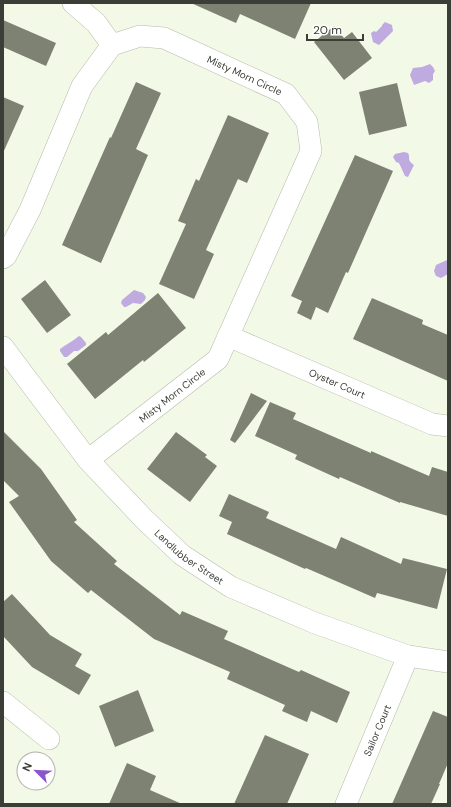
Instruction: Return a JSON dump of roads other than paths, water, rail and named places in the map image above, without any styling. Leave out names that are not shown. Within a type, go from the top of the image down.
[{"type":"street","points":[[3,258],[6,256],[30,210],[82,86],[112,45],[96,23],[73,3]]},
{"type":"street","name":"Misty Morn Circle","points":[[88,460],[218,359],[311,151],[307,122],[286,94],[164,38],[140,36],[112,45]]},
{"type":"street","name":"Oyster Court","points":[[228,336],[432,424],[448,426]]},
{"type":"street","name":"Landlubber Street","points":[[3,347],[88,460],[144,520],[182,555],[231,587],[315,623],[408,656],[448,662]]},
{"type":"street","name":"Sailor Court","points":[[346,804],[408,656]]},
{"type":"street","points":[[3,702],[49,739]]}]
